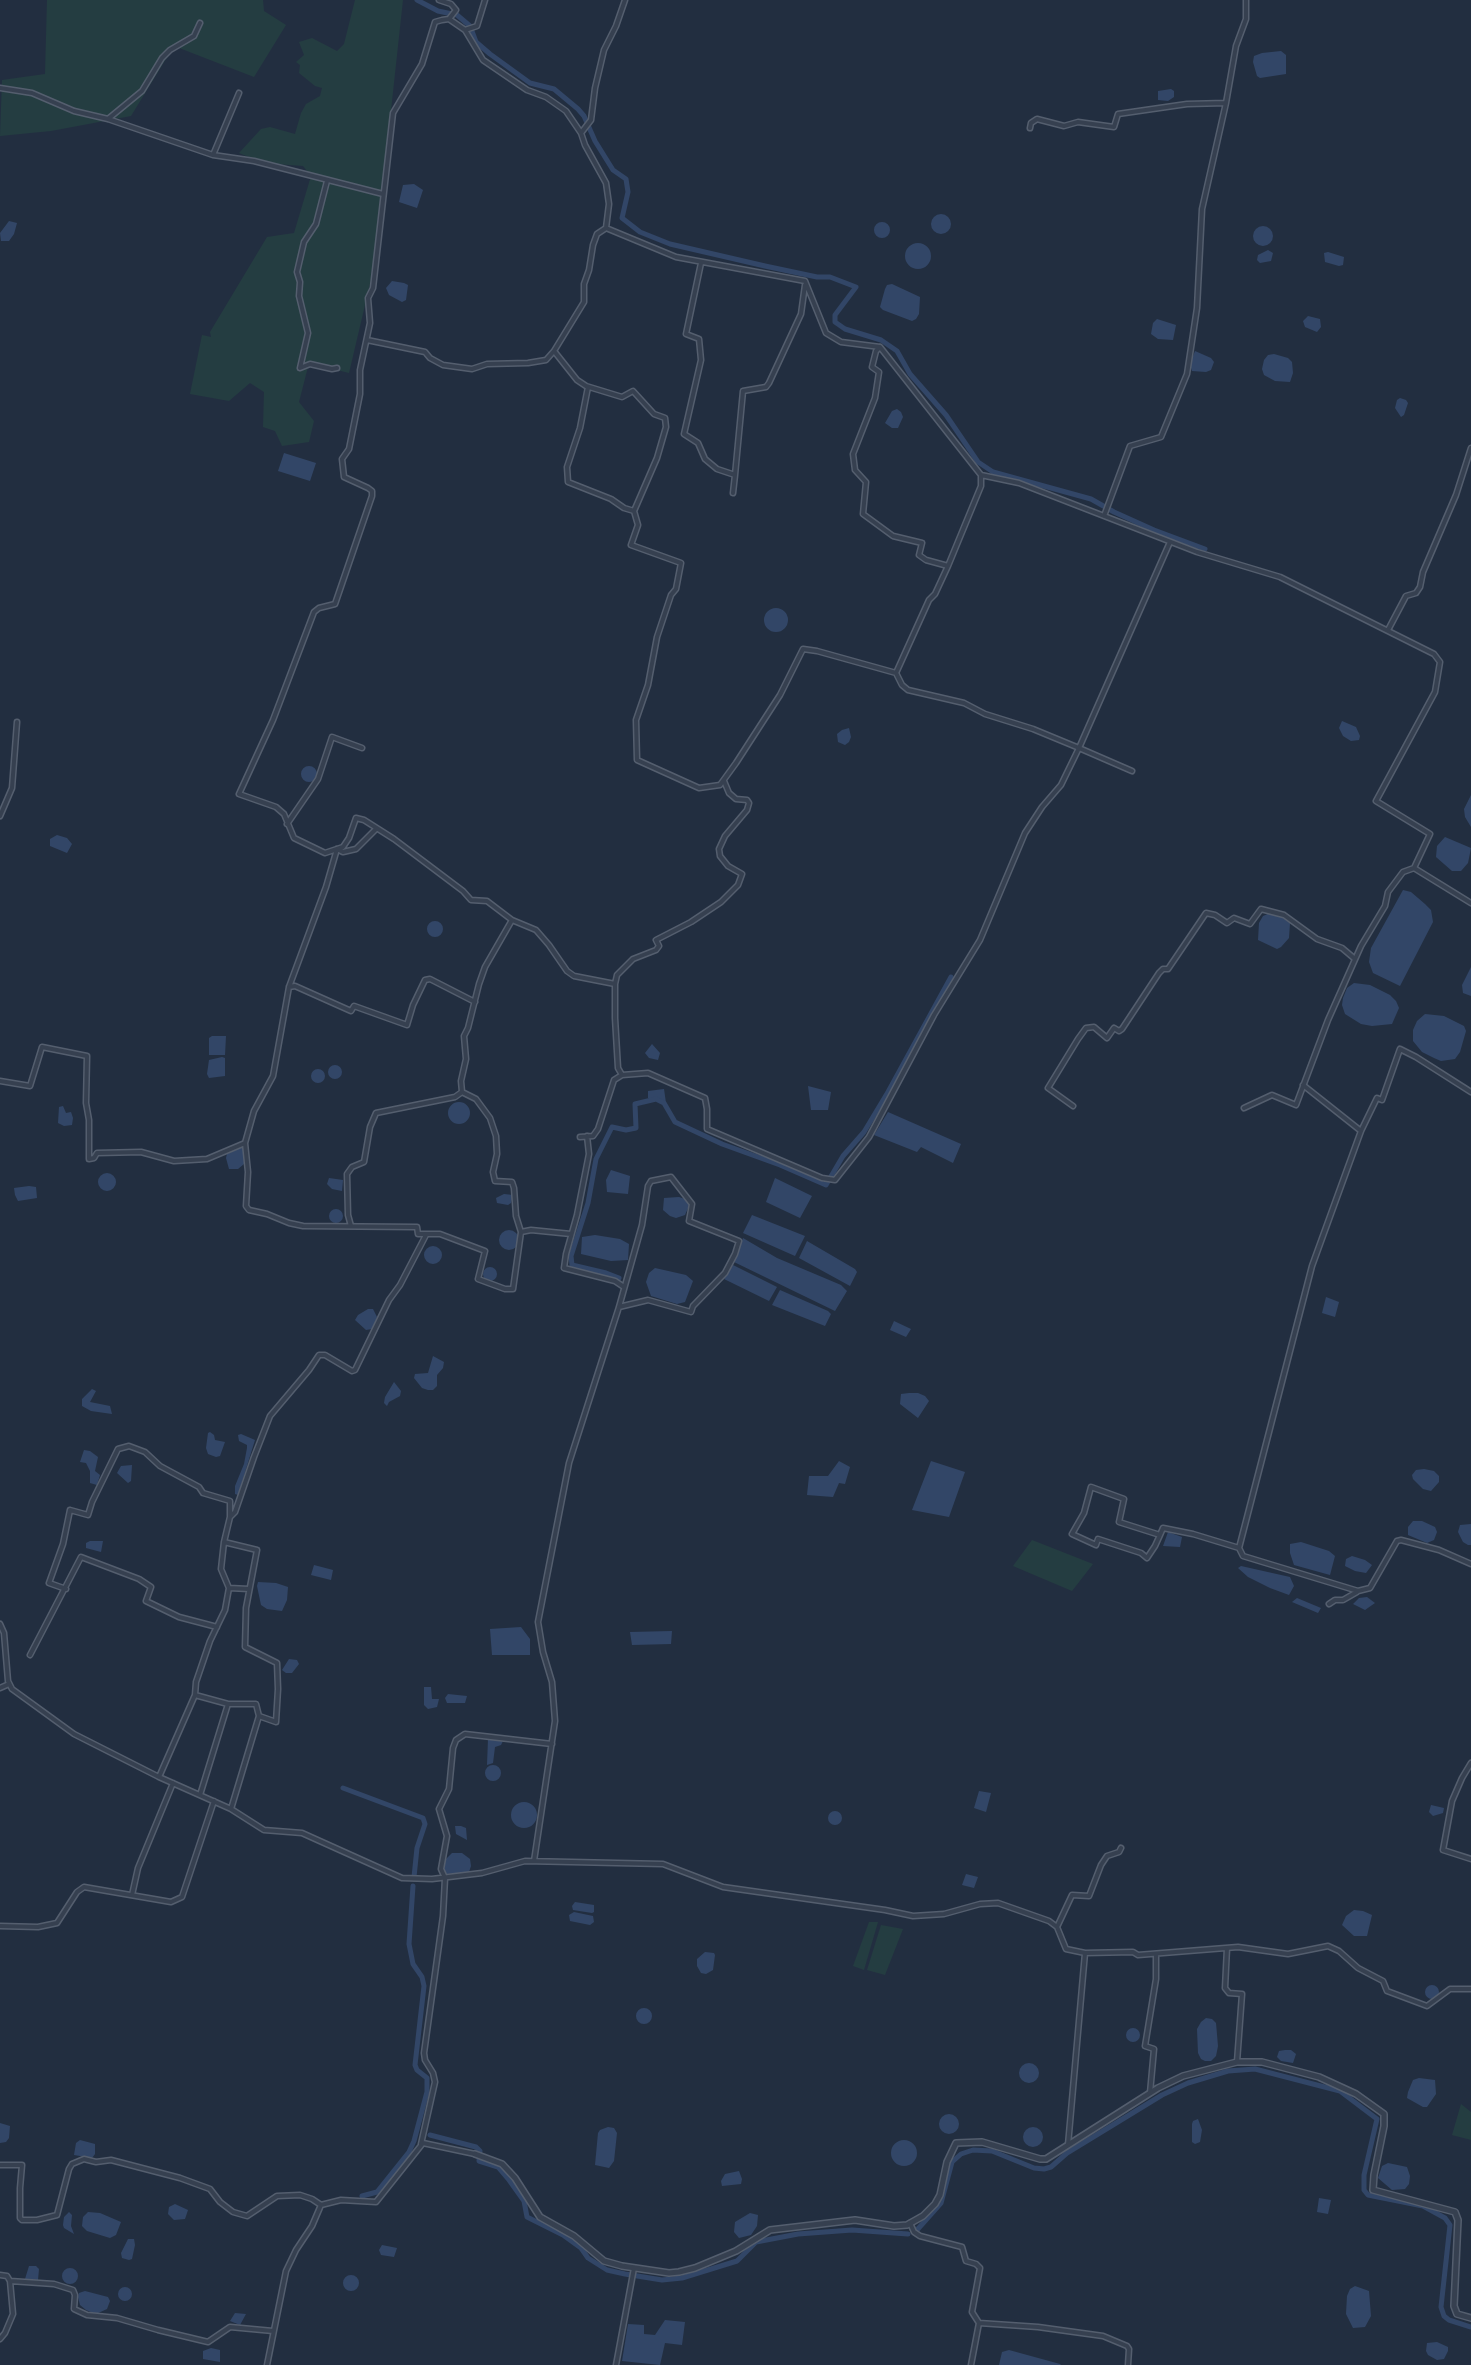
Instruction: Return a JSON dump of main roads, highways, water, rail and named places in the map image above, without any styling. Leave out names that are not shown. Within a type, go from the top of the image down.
[{"type":"water","points":[[1281,51],[1286,55],[1286,74],[1260,78],[1257,76],[1253,62],[1254,56]]},
{"type":"water","points":[[1171,89],[1174,91],[1174,97],[1168,101],[1158,100],[1158,91]]},
{"type":"water","points":[[414,184],[423,190],[417,208],[399,202],[403,185]]},
{"type":"water","points":[[941,214],[948,217],[951,224],[948,231],[941,234],[934,231],[931,224],[934,217]]},
{"type":"water","points":[[9,221],[17,223],[14,234],[9,241],[1,241],[0,233]]},
{"type":"water","points":[[882,222],[888,224],[890,230],[888,236],[882,238],[876,236],[874,230],[876,224]]},
{"type":"water","points":[[1263,226],[1270,229],[1273,236],[1270,243],[1263,246],[1256,243],[1253,236],[1256,229]]},
{"type":"water","points":[[918,243],[928,246],[931,256],[928,266],[918,269],[908,266],[905,256],[908,246]]},
{"type":"water","points":[[1268,250],[1273,253],[1271,261],[1260,263],[1257,260],[1258,255]]},
{"type":"water","points":[[1324,253],[1344,257],[1343,265],[1325,262]]},
{"type":"water","points":[[392,281],[408,285],[406,300],[402,302],[389,295],[386,288]]},
{"type":"water","points":[[892,284],[920,297],[919,314],[916,319],[912,321],[880,307],[887,285]]},
{"type":"water","points":[[1308,316],[1320,319],[1321,327],[1317,332],[1305,327],[1303,321]]},
{"type":"water","points":[[1157,319],[1176,325],[1173,340],[1158,339],[1151,334],[1153,323]]},
{"type":"water","points":[[1195,351],[1211,358],[1214,362],[1211,370],[1192,371],[1190,364]]},
{"type":"water","points":[[1274,354],[1288,358],[1292,362],[1293,373],[1290,382],[1275,381],[1264,375],[1262,369],[1264,360],[1268,355]]},
{"type":"water","points":[[1400,398],[1408,403],[1401,417],[1395,408]]},
{"type":"water","points":[[897,409],[903,417],[898,428],[892,428],[885,423],[892,411]]},
{"type":"water","points":[[284,453],[316,463],[310,481],[278,471]]},
{"type":"water","points":[[771,608],[781,608],[788,615],[788,625],[781,632],[771,632],[764,625],[764,615]]},
{"type":"water","points":[[1342,721],[1356,727],[1360,736],[1359,740],[1351,741],[1343,736],[1339,728]]},
{"type":"water","points":[[849,728],[851,737],[849,742],[845,745],[838,742],[837,734]]},
{"type":"water","points":[[309,766],[315,768],[317,774],[315,780],[309,782],[303,780],[301,774],[303,768]]},
{"type":"water","points":[[1471,795],[1471,827],[1465,817],[1464,809]]},
{"type":"water","points":[[57,835],[67,838],[72,844],[67,853],[50,846],[50,839]]},
{"type":"water","points":[[1445,837],[1471,848],[1468,863],[1461,871],[1452,871],[1436,857],[1437,846]]},
{"type":"water","points":[[1403,890],[1411,892],[1431,910],[1433,922],[1400,986],[1373,973],[1369,962],[1371,948]]},
{"type":"water","points":[[1270,913],[1279,915],[1290,923],[1289,938],[1277,949],[1258,940],[1259,923],[1263,916]]},
{"type":"water","points":[[435,921],[441,923],[443,929],[441,935],[435,937],[429,935],[427,929],[429,923]]},
{"type":"water","points":[[1471,967],[1471,996],[1463,993],[1462,985]]},
{"type":"water","points":[[1354,983],[1370,985],[1390,995],[1396,1001],[1399,1008],[1392,1024],[1372,1026],[1361,1024],[1345,1014],[1342,1005],[1343,998],[1347,988]]},
{"type":"water","points":[[1425,1014],[1444,1016],[1464,1026],[1466,1031],[1460,1052],[1455,1059],[1441,1061],[1422,1052],[1413,1041],[1413,1030],[1417,1021]]},
{"type":"water","points":[[226,1036],[225,1055],[209,1055],[209,1038]]},
{"type":"water","points":[[652,1044],[660,1053],[658,1060],[649,1058],[645,1053]]},
{"type":"water","points":[[225,1058],[225,1076],[209,1078],[207,1074],[209,1060]]},
{"type":"water","points":[[335,1065],[340,1067],[342,1072],[340,1077],[335,1079],[330,1077],[328,1072],[330,1067]]},
{"type":"water","points":[[318,1069],[323,1071],[325,1076],[323,1081],[318,1083],[313,1081],[311,1076],[313,1071]]},
{"type":"water","points":[[808,1086],[831,1092],[828,1110],[811,1110]]},
{"type":"water","points":[[664,1089],[666,1103],[659,1098],[648,1098],[648,1091]]},
{"type":"water","points":[[459,1102],[469,1109],[470,1113],[463,1123],[459,1124],[449,1117],[448,1113],[455,1103]]},
{"type":"water","points":[[63,1106],[66,1113],[71,1112],[72,1125],[64,1126],[58,1123],[59,1107]]},
{"type":"water","points":[[888,1112],[961,1144],[953,1163],[921,1147],[917,1152],[874,1135]]},
{"type":"water","points":[[244,1148],[244,1164],[238,1169],[229,1169],[227,1154]]},
{"type":"water","points":[[611,1170],[630,1176],[628,1194],[607,1192],[606,1180]]},
{"type":"water","points":[[103,1173],[111,1173],[116,1178],[114,1189],[103,1191],[98,1186],[98,1178]]},
{"type":"water","points":[[329,1178],[343,1180],[342,1191],[332,1189],[327,1184]]},
{"type":"water","points":[[775,1178],[812,1196],[800,1218],[766,1202]]},
{"type":"water","points":[[36,1187],[37,1198],[18,1201],[14,1188]]},
{"type":"water","points":[[504,1194],[513,1195],[508,1205],[497,1203],[496,1198]]},
{"type":"water","points":[[679,1197],[688,1200],[689,1206],[685,1215],[676,1218],[663,1210],[664,1198]]},
{"type":"water","points":[[336,1209],[341,1211],[343,1216],[341,1221],[336,1223],[331,1221],[329,1216],[331,1211]]},
{"type":"water","points":[[752,1215],[805,1236],[795,1256],[743,1233]]},
{"type":"water","points":[[505,1230],[513,1230],[519,1236],[519,1244],[513,1250],[505,1250],[499,1244],[499,1236]]},
{"type":"water","points":[[595,1235],[620,1239],[629,1244],[628,1260],[611,1261],[581,1254],[582,1237]]},
{"type":"water","points":[[743,1238],[777,1258],[841,1285],[847,1291],[835,1311],[734,1262]]},
{"type":"water","points":[[807,1241],[855,1269],[857,1272],[850,1286],[799,1258]]},
{"type":"water","points":[[429,1246],[437,1246],[442,1251],[440,1262],[429,1264],[424,1259],[424,1251]]},
{"type":"water","points":[[733,1265],[777,1287],[769,1301],[724,1279]]},
{"type":"water","points":[[487,1267],[493,1267],[497,1274],[493,1281],[487,1281],[483,1277],[483,1271]]},
{"type":"water","points":[[655,1268],[686,1275],[693,1281],[685,1302],[677,1304],[651,1296],[646,1282],[649,1273]]},
{"type":"water","points":[[780,1290],[828,1311],[831,1314],[825,1326],[772,1305]]},
{"type":"water","points":[[1326,1297],[1339,1302],[1335,1317],[1322,1313]]},
{"type":"water","points":[[368,1309],[373,1309],[377,1317],[372,1329],[366,1330],[355,1320],[358,1315]]},
{"type":"water","points":[[894,1321],[911,1329],[906,1337],[890,1330]]},
{"type":"water","points":[[433,1356],[444,1362],[443,1368],[437,1375],[437,1386],[433,1390],[428,1390],[422,1388],[414,1378],[415,1374],[428,1373]]},
{"type":"water","points":[[394,1382],[401,1391],[400,1396],[389,1402],[387,1406],[384,1403],[385,1397]]},
{"type":"water","points":[[92,1389],[96,1391],[90,1402],[110,1406],[112,1414],[91,1411],[82,1406],[82,1399]]},
{"type":"water","points":[[918,1393],[929,1401],[918,1418],[900,1404],[901,1394]]},
{"type":"water","points":[[210,1432],[214,1435],[215,1440],[225,1442],[220,1456],[208,1454],[206,1448]]},
{"type":"water","points":[[241,1434],[255,1440],[238,1495],[235,1494],[235,1486],[244,1464],[247,1448],[247,1445],[239,1441],[238,1435]]},
{"type":"water","points":[[84,1450],[98,1457],[95,1471],[100,1475],[97,1485],[90,1483],[90,1471],[86,1463],[80,1462]]},
{"type":"water","points":[[839,1461],[850,1467],[845,1484],[839,1483],[833,1497],[807,1495],[809,1476],[828,1476]]},
{"type":"water","points":[[931,1461],[965,1472],[949,1517],[912,1510]]},
{"type":"water","points":[[132,1465],[131,1481],[128,1483],[117,1473],[121,1466]]},
{"type":"water","points":[[1416,1470],[1434,1471],[1439,1476],[1439,1482],[1431,1491],[1423,1489],[1413,1479],[1412,1475]]},
{"type":"water","points":[[1413,1521],[1422,1521],[1435,1527],[1437,1532],[1434,1540],[1427,1543],[1408,1535],[1408,1527]]},
{"type":"water","points":[[1471,1524],[1471,1545],[1468,1545],[1463,1542],[1458,1532],[1460,1525]]},
{"type":"water","points":[[1168,1532],[1182,1537],[1180,1547],[1163,1546]]},
{"type":"water","points":[[103,1541],[101,1552],[86,1548],[86,1543]]},
{"type":"water","points":[[1301,1542],[1329,1551],[1335,1556],[1330,1575],[1294,1565],[1290,1544]]},
{"type":"water","points":[[1352,1556],[1372,1565],[1366,1573],[1345,1566],[1346,1559]]},
{"type":"water","points":[[314,1565],[333,1570],[331,1580],[311,1575]]},
{"type":"water","points":[[1241,1566],[1290,1577],[1294,1586],[1289,1595],[1270,1588],[1248,1577],[1238,1568]]},
{"type":"water","points":[[258,1582],[276,1583],[288,1587],[287,1600],[282,1611],[267,1609],[261,1605]]},
{"type":"water","points":[[1367,1597],[1375,1603],[1365,1610],[1353,1604],[1359,1598]]},
{"type":"water","points":[[1297,1598],[1321,1608],[1318,1613],[1292,1602]]},
{"type":"water","points":[[521,1627],[530,1639],[530,1655],[492,1655],[490,1629]]},
{"type":"water","points":[[672,1631],[671,1644],[632,1645],[630,1632]]},
{"type":"water","points":[[289,1659],[297,1660],[299,1664],[292,1673],[286,1673],[282,1670]]},
{"type":"water","points":[[424,1687],[431,1687],[432,1699],[439,1699],[437,1707],[428,1709],[424,1705]]},
{"type":"water","points":[[448,1694],[467,1696],[465,1703],[447,1703],[445,1698]]},
{"type":"water","points":[[488,1739],[503,1741],[501,1745],[495,1747],[493,1763],[487,1765]]},
{"type":"water","points":[[493,1765],[499,1767],[501,1773],[499,1779],[493,1781],[487,1779],[485,1773],[487,1767]]},
{"type":"water","points":[[979,1791],[991,1793],[986,1812],[974,1808]]},
{"type":"water","points":[[524,1802],[533,1806],[537,1815],[533,1824],[524,1828],[515,1824],[511,1815],[515,1806]]},
{"type":"water","points":[[1431,1805],[1444,1808],[1443,1813],[1433,1816],[1429,1812]]},
{"type":"water","points":[[835,1811],[840,1813],[842,1818],[840,1823],[835,1825],[830,1823],[828,1818],[830,1813]]},
{"type":"water","points":[[455,1826],[466,1828],[467,1840],[456,1834]]},
{"type":"water","points":[[452,1853],[462,1853],[470,1859],[469,1872],[446,1874],[444,1861]]},
{"type":"water","points":[[966,1874],[978,1877],[974,1888],[962,1885]]},
{"type":"water","points":[[575,1902],[594,1905],[594,1912],[573,1910],[572,1906]]},
{"type":"water","points":[[1354,1910],[1372,1915],[1367,1936],[1354,1936],[1342,1925],[1346,1916]]},
{"type":"water","points":[[574,1912],[593,1916],[594,1922],[590,1925],[570,1921],[569,1915]]},
{"type":"water","points":[[705,1952],[715,1955],[713,1970],[706,1974],[701,1973],[697,1966],[697,1959]]},
{"type":"water","points":[[1432,1985],[1437,1987],[1439,1992],[1437,1997],[1432,1999],[1427,1997],[1425,1992],[1427,1987]]},
{"type":"water","points":[[641,2008],[647,2008],[652,2016],[650,2022],[641,2024],[636,2019],[636,2013]]},
{"type":"water","points":[[1206,2018],[1216,2023],[1218,2046],[1216,2056],[1211,2061],[1201,2059],[1198,2053],[1197,2029]]},
{"type":"water","points":[[1130,2028],[1136,2028],[1140,2035],[1136,2042],[1130,2042],[1126,2038],[1126,2032]]},
{"type":"water","points":[[1291,2050],[1296,2054],[1293,2063],[1281,2061],[1277,2057],[1279,2051]]},
{"type":"water","points":[[1029,2063],[1036,2066],[1039,2073],[1036,2080],[1029,2083],[1022,2080],[1019,2073],[1022,2066]]},
{"type":"water","points":[[1419,2078],[1435,2080],[1436,2094],[1427,2107],[1407,2098],[1413,2080]]},
{"type":"water","points":[[949,2114],[956,2117],[959,2124],[956,2131],[949,2134],[942,2131],[939,2124],[942,2117]]},
{"type":"water","points":[[1198,2119],[1202,2130],[1200,2142],[1195,2144],[1192,2142],[1192,2124]]},
{"type":"water","points":[[0,2123],[10,2126],[9,2138],[6,2142],[0,2143]]},
{"type":"water","points":[[608,2127],[614,2128],[617,2133],[614,2161],[609,2168],[595,2165],[598,2133]]},
{"type":"water","points":[[1033,2127],[1040,2130],[1043,2137],[1040,2144],[1033,2147],[1026,2144],[1023,2137],[1026,2130]]},
{"type":"water","points":[[80,2140],[95,2144],[95,2154],[92,2158],[74,2155],[76,2143]]},
{"type":"water","points":[[904,2140],[913,2144],[917,2153],[913,2162],[904,2166],[895,2162],[891,2153],[895,2144]]},
{"type":"water","points":[[1388,2163],[1407,2167],[1410,2176],[1409,2184],[1405,2189],[1392,2190],[1378,2178],[1382,2166]]},
{"type":"water","points":[[739,2171],[741,2184],[722,2186],[721,2181],[725,2174]]},
{"type":"water","points":[[1319,2198],[1331,2200],[1328,2214],[1317,2212]]},
{"type":"water","points":[[175,2204],[188,2210],[185,2219],[174,2220],[168,2214],[169,2207]]},
{"type":"water","points":[[69,2212],[72,2215],[71,2226],[74,2234],[63,2225],[64,2217]]},
{"type":"water","points":[[88,2212],[100,2213],[121,2222],[116,2235],[110,2238],[87,2231],[82,2226],[83,2217]]},
{"type":"water","points":[[750,2213],[758,2215],[757,2226],[751,2235],[739,2238],[734,2232],[735,2222]]},
{"type":"water","points":[[128,2239],[134,2239],[135,2245],[132,2259],[129,2260],[122,2258],[121,2253]]},
{"type":"water","points":[[382,2245],[397,2248],[394,2257],[381,2255],[379,2250]]},
{"type":"water","points":[[29,2266],[36,2266],[39,2269],[38,2280],[25,2279]]},
{"type":"water","points":[[70,2268],[76,2270],[78,2276],[76,2282],[70,2284],[64,2282],[62,2276],[64,2270]]},
{"type":"water","points":[[351,2275],[359,2283],[351,2291],[343,2283]]},
{"type":"water","points":[[1355,2286],[1369,2291],[1371,2316],[1365,2327],[1353,2328],[1346,2314],[1347,2296],[1350,2289]]},
{"type":"water","points":[[125,2287],[130,2289],[132,2294],[130,2299],[125,2301],[120,2299],[118,2294],[120,2289]]},
{"type":"water","points":[[85,2291],[108,2297],[110,2301],[107,2309],[96,2314],[86,2310],[80,2305],[78,2297],[79,2293]]},
{"type":"water","points":[[235,2313],[246,2314],[240,2325],[230,2321]]},
{"type":"water","points":[[665,2320],[685,2322],[682,2345],[665,2343],[660,2365],[622,2361],[628,2324],[644,2325],[644,2334],[655,2335]]},
{"type":"water","points":[[1437,2342],[1448,2347],[1444,2359],[1437,2360],[1428,2355],[1426,2351],[1427,2343]]},
{"type":"water","points":[[211,2348],[220,2350],[220,2362],[203,2359],[203,2351]]},
{"type":"water","points":[[1009,2350],[1061,2365],[999,2365],[1002,2352]]},
{"type":"waterway","points":[[417,0],[438,11],[457,15],[470,26],[476,42],[490,54],[530,83],[554,89],[578,109],[613,170],[626,179],[628,192],[622,218],[640,232],[670,244],[817,277],[830,277],[856,287],[835,315],[835,322],[845,329],[881,340],[897,351],[910,374],[946,415],[978,462],[993,472],[1091,499],[1154,530],[1205,549]]},
{"type":"waterway","points":[[619,1278],[572,1265],[571,1256],[588,1203],[596,1159],[612,1127],[626,1130],[636,1128],[635,1104],[656,1099],[664,1103],[675,1122],[722,1144],[826,1185],[843,1156],[864,1132],[951,977]]},
{"type":"waterway","points":[[343,1788],[423,1818],[425,1824],[417,1848],[414,1877]]},
{"type":"waterway","points":[[362,2196],[377,2192],[409,2152],[427,2092],[427,2078],[417,2070],[415,2065],[424,1986],[422,1977],[413,1964],[409,1944],[413,1886]]},
{"type":"waterway","points":[[917,2230],[941,2203],[952,2162],[961,2154],[973,2150],[992,2151],[1034,2168],[1051,2167],[1067,2153],[1162,2095],[1188,2083],[1228,2071],[1255,2069],[1340,2091],[1377,2119],[1364,2175],[1364,2190],[1368,2195],[1423,2206],[1445,2218],[1450,2225],[1441,2307],[1444,2316],[1449,2320],[1471,2327]]},
{"type":"waterway","points":[[430,2135],[476,2147],[480,2151],[479,2161],[498,2167],[509,2180],[524,2201],[527,2217],[563,2235],[581,2248],[588,2258],[607,2270],[625,2274],[662,2280],[682,2278],[737,2261],[756,2242],[798,2234],[852,2230],[908,2234]]}]
